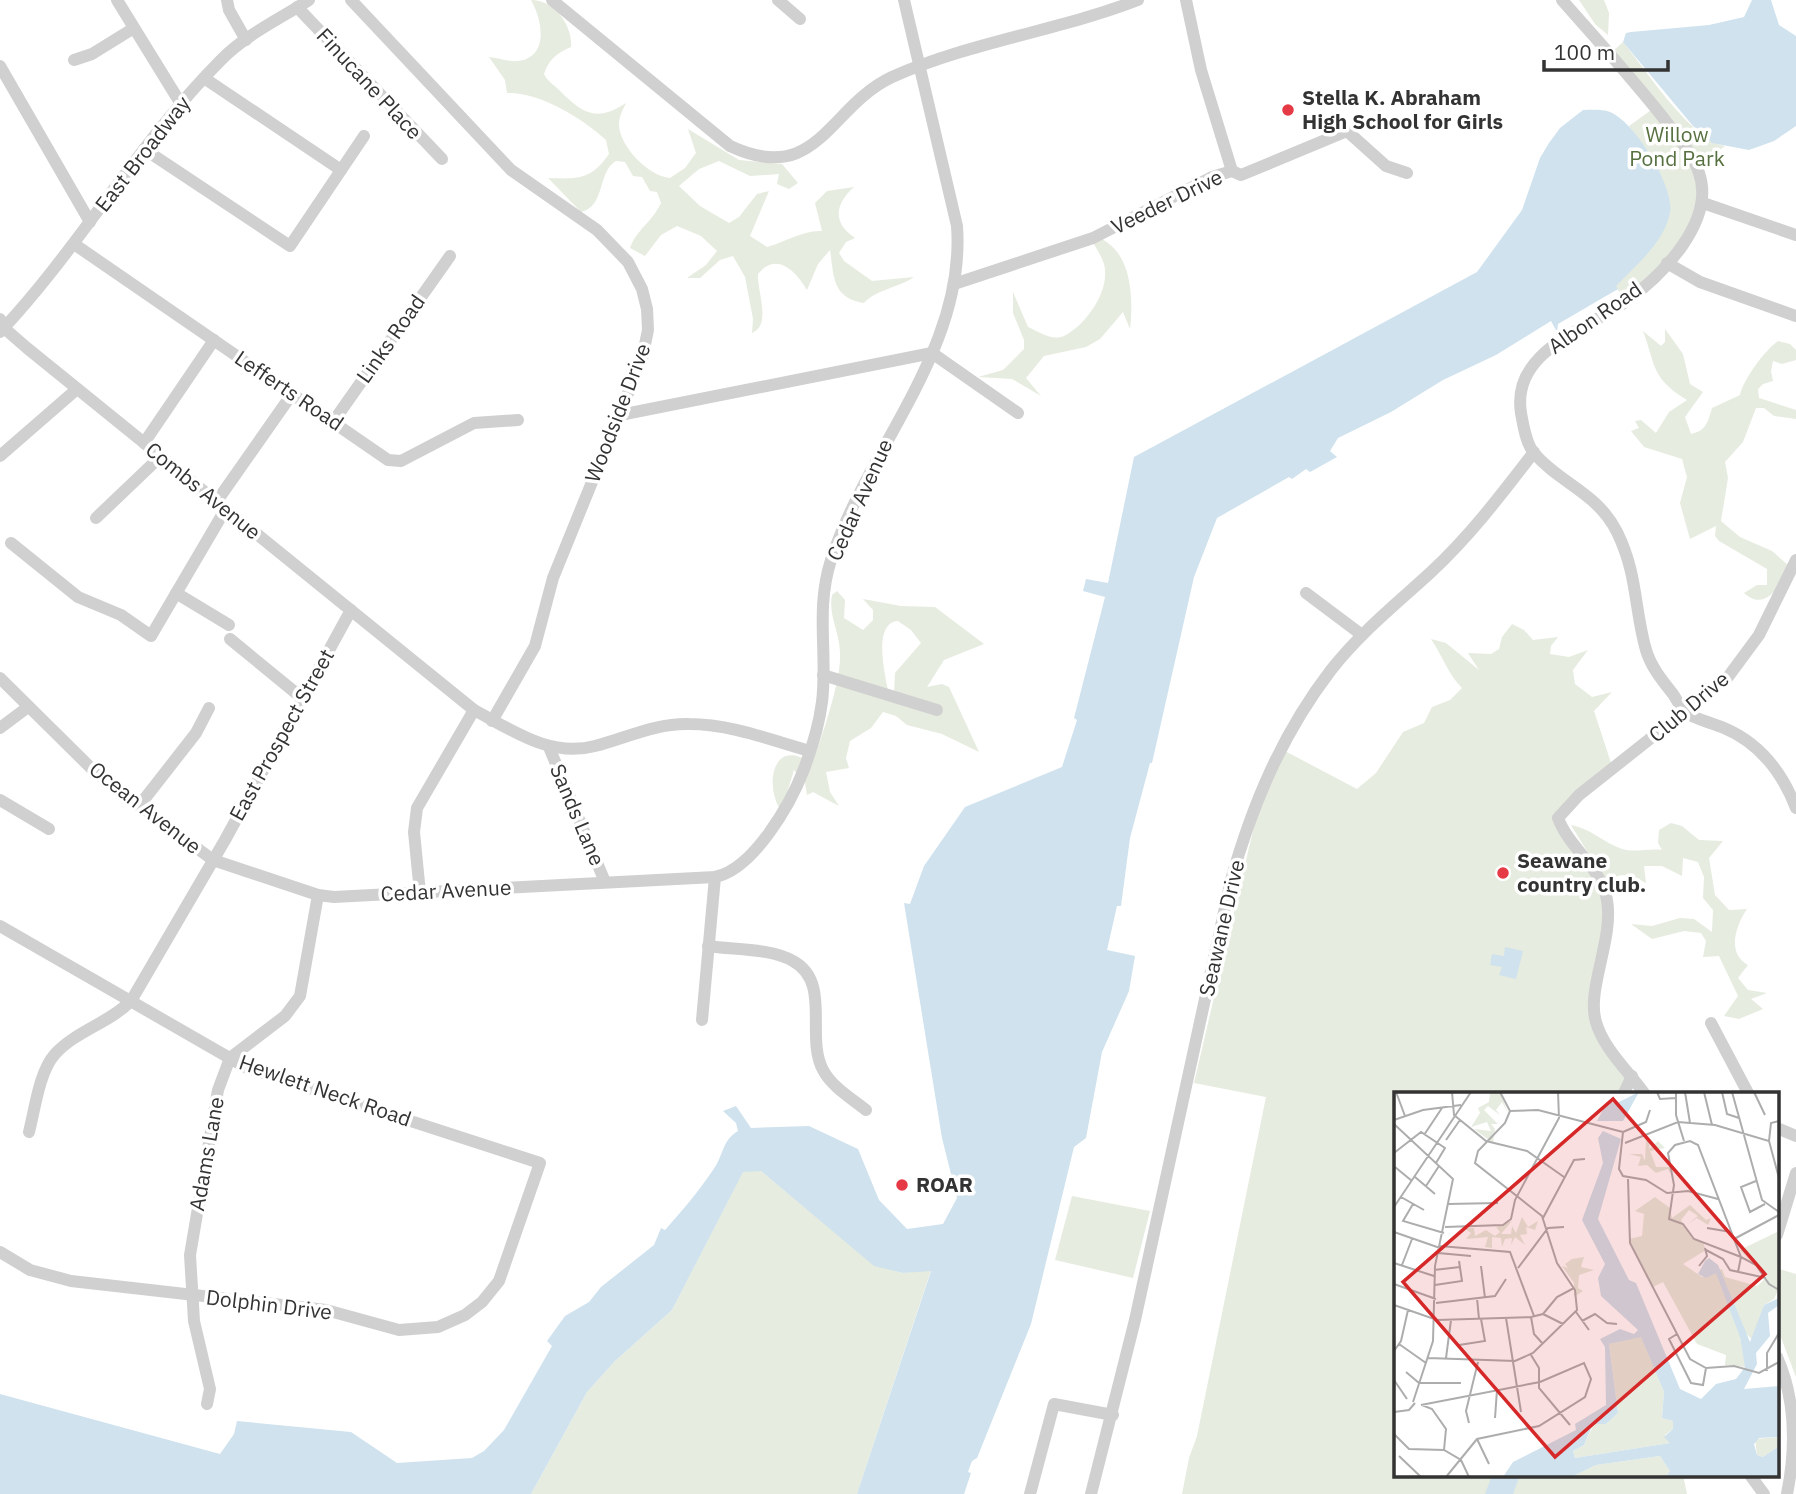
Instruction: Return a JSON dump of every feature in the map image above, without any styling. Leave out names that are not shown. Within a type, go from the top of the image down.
[{"type":"street","points":[[117,0],[181,104]]},
{"type":"street","points":[[227,0],[229,10],[246,40]]},
{"type":"street","name":"Woodside Drive","points":[[351,0],[511,170],[597,230],[628,262],[642,289],[648,330],[642,359],[552,579],[535,646],[492,721]]},
{"type":"street","points":[[552,0],[709,131],[730,146],[762,158],[794,155],[805,151],[822,139],[868,91],[920,67],[1012,38],[1091,18],[1138,0]]},
{"type":"street","points":[[778,0],[800,19]]},
{"type":"street","name":"Cedar Avenue","points":[[318,895],[334,897],[715,877],[741,863],[767,836],[792,795],[810,751],[822,702],[821,612],[831,561],[856,500],[932,353],[949,312],[959,258],[957,226],[904,0]]},
{"type":"street","points":[[1186,0],[1201,70],[1232,171]]},
{"type":"street","points":[[1562,0],[1631,76],[1674,133],[1699,171],[1703,203],[1796,235]]},
{"type":"street","name":"East Broadway","points":[[1,327],[36,295],[144,149],[222,58],[303,4]]},
{"type":"street","name":"Finucane Place","points":[[303,4],[442,159]]},
{"type":"street","points":[[75,60],[92,54],[134,28]]},
{"type":"street","points":[[0,66],[90,222]]},
{"type":"street","points":[[204,78],[341,170]]},
{"type":"street","name":"Veeder Drive","points":[[954,284],[1093,238],[1212,177],[1232,171],[1241,175],[1347,131],[1385,166],[1407,173]]},
{"type":"street","points":[[144,149],[290,246],[364,136]]},
{"type":"street","name":"Albon Road","points":[[1534,452],[1522,417],[1520,397],[1522,383],[1532,366],[1559,341],[1628,300],[1667,263],[1696,225],[1703,203]]},
{"type":"street","name":"Lefferts Road","points":[[74,244],[333,422],[396,462],[474,423],[518,420]]},
{"type":"street","name":"Links Road","points":[[333,422],[450,256]]},
{"type":"street","points":[[1667,263],[1700,282],[1796,316]]},
{"type":"street","name":"Combs Avenue","points":[[1,327],[474,710],[549,747]]},
{"type":"street","points":[[144,443],[214,340]]},
{"type":"street","points":[[620,415],[932,353],[1018,413]]},
{"type":"street","points":[[0,456],[77,389]]},
{"type":"street","points":[[11,542],[78,597],[121,615],[150,636],[176,593],[221,506],[292,394]]},
{"type":"street","points":[[1534,452],[1595,502],[1616,530],[1634,579],[1646,650],[1652,666],[1686,712],[1736,733],[1753,745],[1781,775],[1796,807]]},
{"type":"street","name":"Seawane Drive","points":[[1091,1494],[1113,1415],[1231,880],[1248,821],[1269,768],[1292,726],[1331,670],[1362,635],[1464,539],[1534,452]]},
{"type":"street","points":[[96,518],[161,456]]},
{"type":"street","name":"Club Drive","points":[[1632,1076],[1595,1021],[1594,1004],[1609,921],[1606,894],[1598,877],[1563,831],[1558,818],[1570,803],[1728,677],[1749,651],[1796,560]]},
{"type":"street","points":[[176,593],[229,625]]},
{"type":"street","points":[[1306,593],[1362,635]]},
{"type":"street","name":"East Prospect Street","points":[[131,1001],[213,860],[351,610]]},
{"type":"street","points":[[230,639],[302,698]]},
{"type":"street","points":[[822,675],[937,710]]},
{"type":"street","name":"Ocean Avenue","points":[[0,678],[96,773],[213,860],[318,895]]},
{"type":"street","points":[[0,728],[28,707]]},
{"type":"street","points":[[139,806],[196,733],[209,708]]},
{"type":"street","points":[[420,893],[414,832],[416,808],[474,710]]},
{"type":"street","points":[[549,747],[591,747],[653,727],[686,723],[735,730],[810,751]]},
{"type":"street","name":"Sands Lane","points":[[549,747],[605,882]]},
{"type":"street","points":[[0,800],[50,829]]},
{"type":"street","points":[[702,1020],[715,877]]},
{"type":"street","points":[[230,1058],[285,1016],[300,996],[318,895]]},
{"type":"street","name":"Hewlett Neck Road","points":[[0,927],[230,1058],[287,1081],[540,1163],[536,1177]]},
{"type":"street","points":[[708,946],[778,955],[793,961],[809,978],[814,990],[815,1046],[819,1061],[835,1086],[866,1110]]},
{"type":"street","points":[[29,1132],[54,1056],[67,1043],[118,1014],[131,1001]]},
{"type":"street","points":[[1711,1023],[1747,1092]]},
{"type":"street","name":"Adams Lane","points":[[207,1404],[209,1385],[198,1348],[190,1255],[218,1090],[230,1058]]},
{"type":"street","points":[[1624,1092],[1632,1076],[1643,1092]]},
{"type":"street","points":[[1778,1128],[1796,1136]]},
{"type":"street","points":[[1778,1232],[1796,1173]]},
{"type":"street","name":"Dolphin Drive","points":[[0,1252],[30,1270],[52,1278],[326,1310],[399,1330],[424,1329],[452,1322],[482,1302],[499,1281],[536,1177]]},
{"type":"street","points":[[1778,1361],[1791,1408],[1794,1442],[1787,1494]]},
{"type":"street","points":[[1030,1494],[1054,1404],[1113,1415]]},
{"type":"street","points":[[1751,1476],[1764,1494]]},
{"type":"green space","points":[[531,0],[547,4],[554,9],[565,22],[571,39],[571,47],[551,60],[544,74],[546,77],[575,105],[590,113],[606,113],[626,103],[620,118],[620,133],[629,150],[644,166],[670,178],[685,168],[696,153],[688,129],[739,160],[782,164],[798,183],[789,189],[777,184],[779,174],[750,176],[719,161],[699,169],[679,186],[700,206],[729,223],[739,217],[757,194],[769,191],[750,236],[767,247],[801,234],[822,231],[815,203],[827,191],[854,187],[843,200],[839,213],[842,226],[855,238],[846,242],[839,253],[844,261],[872,281],[914,277],[869,298],[864,303],[845,296],[836,284],[830,250],[818,264],[807,290],[785,266],[772,264],[758,274],[762,316],[758,329],[752,333],[753,319],[745,277],[733,256],[720,260],[700,278],[687,278],[706,265],[717,251],[701,236],[677,226],[661,235],[645,256],[630,248],[661,203],[657,192],[650,191],[642,177],[633,176],[625,162],[616,161],[606,173],[594,203],[581,212],[548,178],[576,178],[590,173],[609,154],[606,140],[560,108],[533,97],[507,93],[505,80],[489,57],[518,61],[535,52],[541,36],[538,17]]},
{"type":"green space","points":[[1579,0],[1604,0],[1609,13],[1608,35],[1595,24]]},
{"type":"green space","name":"Willow Pond Park","points":[[1623,42],[1684,118],[1712,141],[1725,146],[1695,168],[1700,192],[1698,211],[1683,240],[1625,299],[1615,286],[1655,243],[1665,226],[1669,210],[1667,193],[1660,175],[1629,126],[1654,108],[1611,53]]},
{"type":"green space","points":[[1090,235],[1104,240],[1122,259],[1130,286],[1130,329],[1123,312],[1100,339],[1086,347],[1044,356],[1026,378],[1041,396],[1012,379],[978,377],[1003,370],[1024,349],[1024,340],[1013,313],[1013,292],[1028,327],[1059,337],[1081,324],[1095,306],[1104,285],[1103,260]]},
{"type":"green space","points":[[1665,329],[1683,354],[1690,384],[1703,392],[1685,417],[1691,434],[1706,425],[1712,408],[1740,395],[1755,366],[1778,341],[1790,344],[1796,350],[1796,360],[1782,364],[1773,361],[1773,381],[1758,389],[1759,398],[1796,410],[1796,419],[1774,416],[1764,408],[1756,408],[1743,442],[1725,462],[1728,478],[1721,521],[1740,537],[1772,551],[1790,567],[1777,588],[1766,598],[1759,600],[1744,593],[1757,585],[1767,585],[1767,569],[1719,541],[1715,536],[1716,526],[1690,539],[1680,503],[1687,477],[1682,459],[1644,447],[1631,431],[1639,428],[1635,421],[1641,420],[1656,433],[1669,412],[1687,400],[1661,378],[1643,331],[1661,346],[1665,342]]},
{"type":"green space","points":[[837,591],[845,600],[844,618],[863,630],[873,620],[873,610],[863,599],[901,606],[935,607],[984,644],[944,660],[927,687],[942,684],[949,687],[979,752],[942,734],[907,725],[896,716],[883,712],[871,728],[850,741],[846,758],[849,768],[826,772],[830,792],[839,806],[813,792],[807,795],[805,783],[794,770],[786,796],[779,808],[773,785],[776,765],[782,758],[790,755],[812,764],[834,693],[840,653],[832,595]],"holes":[[[898,621],[911,630],[921,643],[895,673],[894,693],[890,699],[882,654],[885,631],[890,624]]]},
{"type":"green space","points":[[1512,624],[1524,630],[1533,640],[1558,637],[1551,646],[1550,654],[1569,657],[1588,650],[1573,670],[1575,684],[1592,697],[1612,692],[1594,711],[1613,769],[1560,813],[1608,890],[1594,1008],[1597,1026],[1631,1076],[1623,1092],[1394,1092],[1394,1476],[1683,1476],[1687,1494],[1182,1494],[1189,1458],[1197,1436],[1266,1097],[1194,1083],[1255,822],[1283,750],[1357,789],[1376,773],[1403,732],[1424,723],[1432,707],[1450,700],[1462,688],[1431,639],[1446,643],[1479,670],[1468,653],[1491,654],[1499,649],[1502,637]]},
{"type":"green space","points":[[1671,823],[1682,826],[1699,840],[1723,841],[1709,858],[1715,895],[1729,910],[1747,909],[1739,923],[1735,946],[1741,960],[1748,965],[1738,978],[1748,990],[1767,993],[1751,999],[1763,1009],[1739,1019],[1724,1016],[1738,996],[1719,956],[1703,957],[1706,941],[1701,933],[1684,931],[1652,939],[1631,924],[1652,926],[1680,918],[1694,919],[1712,932],[1713,910],[1703,898],[1704,877],[1698,862],[1683,858],[1682,876],[1662,866],[1644,866],[1646,883],[1621,875],[1607,884],[1571,825],[1622,849],[1637,851],[1662,850],[1658,843],[1659,830]]},
{"type":"green space","points":[[743,1171],[761,1171],[874,1265],[903,1273],[931,1270],[857,1494],[531,1494],[587,1392],[615,1361],[672,1310]]},
{"type":"green space","points":[[1072,1196],[1150,1211],[1133,1278],[1055,1260]]},
{"type":"green space","points":[[1779,1269],[1796,1274],[1796,1377],[1778,1330]]},
{"type":"water","points":[[1752,0],[1771,0],[1779,25],[1796,36],[1796,126],[1774,141],[1749,150],[1712,143],[1693,126],[1623,42],[1626,33],[1709,25],[1744,17]]},
{"type":"water","points":[[1583,110],[1610,112],[1630,128],[1660,172],[1670,201],[1670,212],[1662,233],[1649,252],[1616,286],[1618,289],[1558,324],[1557,332],[1551,321],[1496,355],[1443,380],[1391,412],[1338,438],[1330,451],[1337,457],[1310,472],[1306,469],[1292,479],[1289,477],[1217,518],[1194,577],[1152,763],[1130,838],[1121,906],[1117,906],[1107,950],[1135,956],[1129,991],[1102,1052],[1086,1138],[1074,1147],[1031,1324],[977,1458],[972,1461],[964,1494],[857,1494],[931,1271],[903,1273],[874,1266],[761,1171],[743,1172],[672,1310],[615,1361],[587,1392],[531,1494],[0,1494],[0,1394],[220,1454],[234,1434],[237,1421],[351,1432],[397,1463],[472,1458],[484,1451],[504,1430],[552,1346],[547,1341],[565,1316],[589,1302],[601,1287],[654,1245],[661,1228],[665,1230],[702,1186],[717,1164],[726,1143],[738,1131],[736,1123],[723,1111],[736,1106],[751,1128],[809,1126],[858,1149],[879,1200],[907,1229],[943,1224],[957,1198],[942,1138],[904,903],[910,904],[924,866],[965,807],[1062,767],[1077,720],[1074,718],[1105,597],[1083,591],[1086,579],[1108,583],[1134,457],[1477,272],[1522,210],[1540,158],[1549,143],[1560,128]]},
{"type":"water","points":[[1505,947],[1523,951],[1516,979],[1499,975],[1502,967],[1490,965],[1492,954],[1504,956]]},
{"type":"water","points":[[1492,1476],[1520,1476],[1513,1494],[1485,1494]]},
{"type":"place","name":"Stella K. Abraham High School for Girls","points":[[1288,110]]},
{"type":"place","name":"Seawane country club.","points":[[1503,873]]},
{"type":"place","name":"ROAR","points":[[902,1185]]}]
